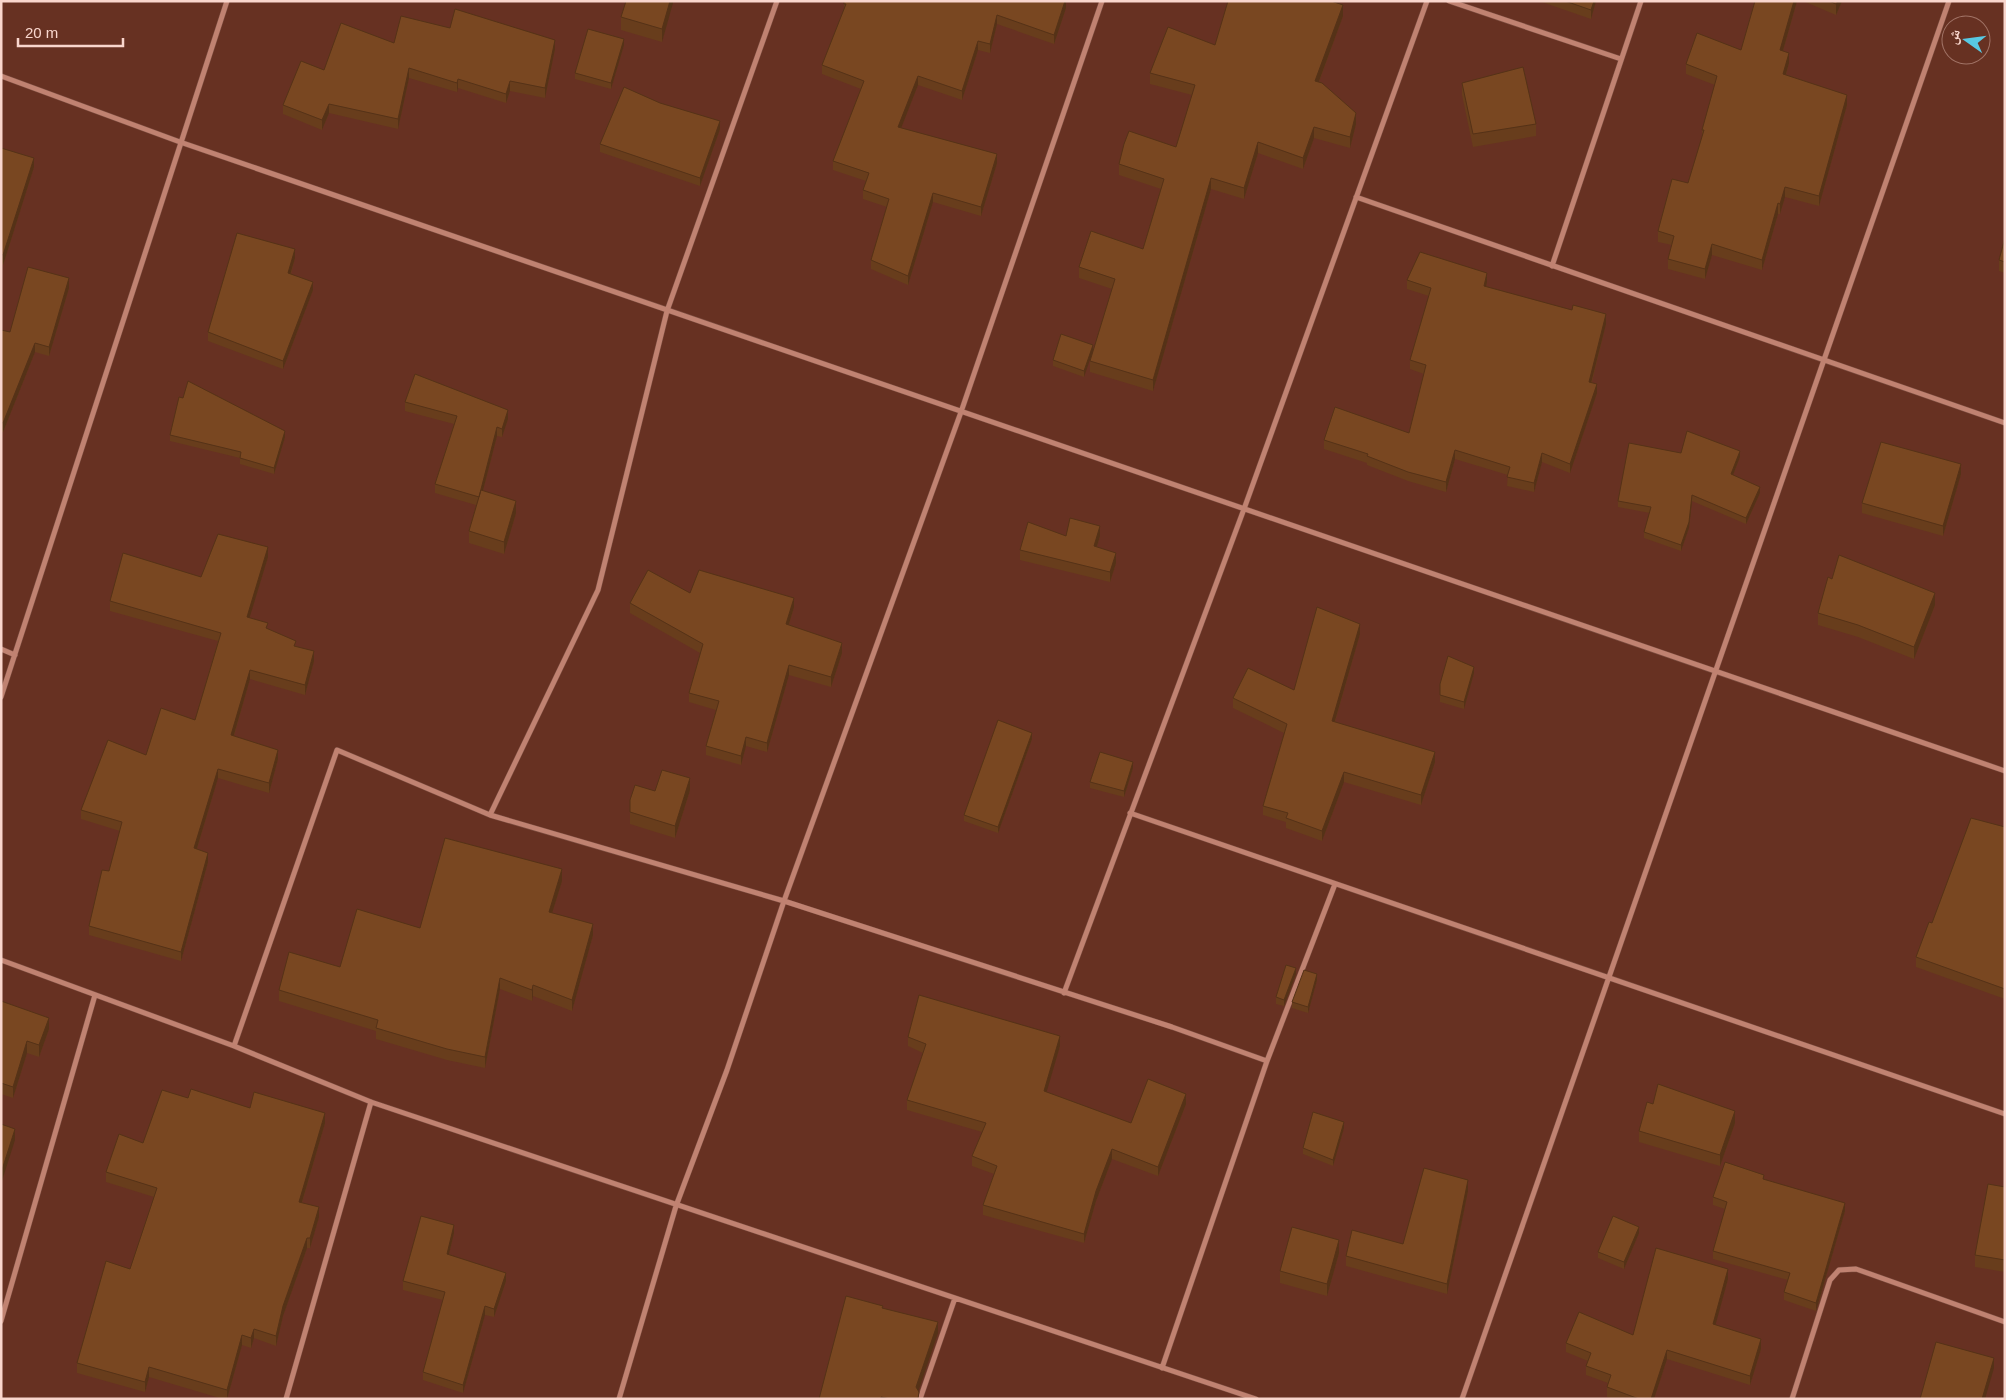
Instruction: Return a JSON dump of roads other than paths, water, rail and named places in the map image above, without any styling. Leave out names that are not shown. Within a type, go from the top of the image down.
[{"type":"street","points":[[1,697],[227,1]]},
{"type":"street","points":[[490,815],[598,590],[667,311],[777,1]]},
{"type":"street","points":[[619,1399],[676,1206],[727,1070],[784,901],[961,412],[1102,1]]},
{"type":"street","points":[[1064,993],[1244,509],[1427,1]]},
{"type":"street","points":[[1449,1],[1622,59]]},
{"type":"street","points":[[1552,266],[1641,1]]},
{"type":"street","points":[[1462,1399],[1949,1]]},
{"type":"street","points":[[1,76],[180,142],[667,311],[2005,771]]},
{"type":"street","points":[[1356,197],[2005,423]]},
{"type":"street","points":[[1,649],[15,655]]},
{"type":"street","points":[[234,1046],[337,750],[490,815],[784,901],[1172,1027],[1267,1061]]},
{"type":"street","points":[[1130,813],[2005,1114]]},
{"type":"street","points":[[1162,1368],[1267,1061],[1335,884]]},
{"type":"street","points":[[1,960],[234,1046],[371,1102],[676,1206],[1256,1399]]},
{"type":"street","points":[[1,1321],[95,995]]},
{"type":"street","points":[[286,1399],[371,1102]]},
{"type":"street","points":[[1792,1399],[1830,1280],[1840,1270],[1856,1269],[2005,1322]]},
{"type":"street","points":[[920,1399],[955,1298]]}]
